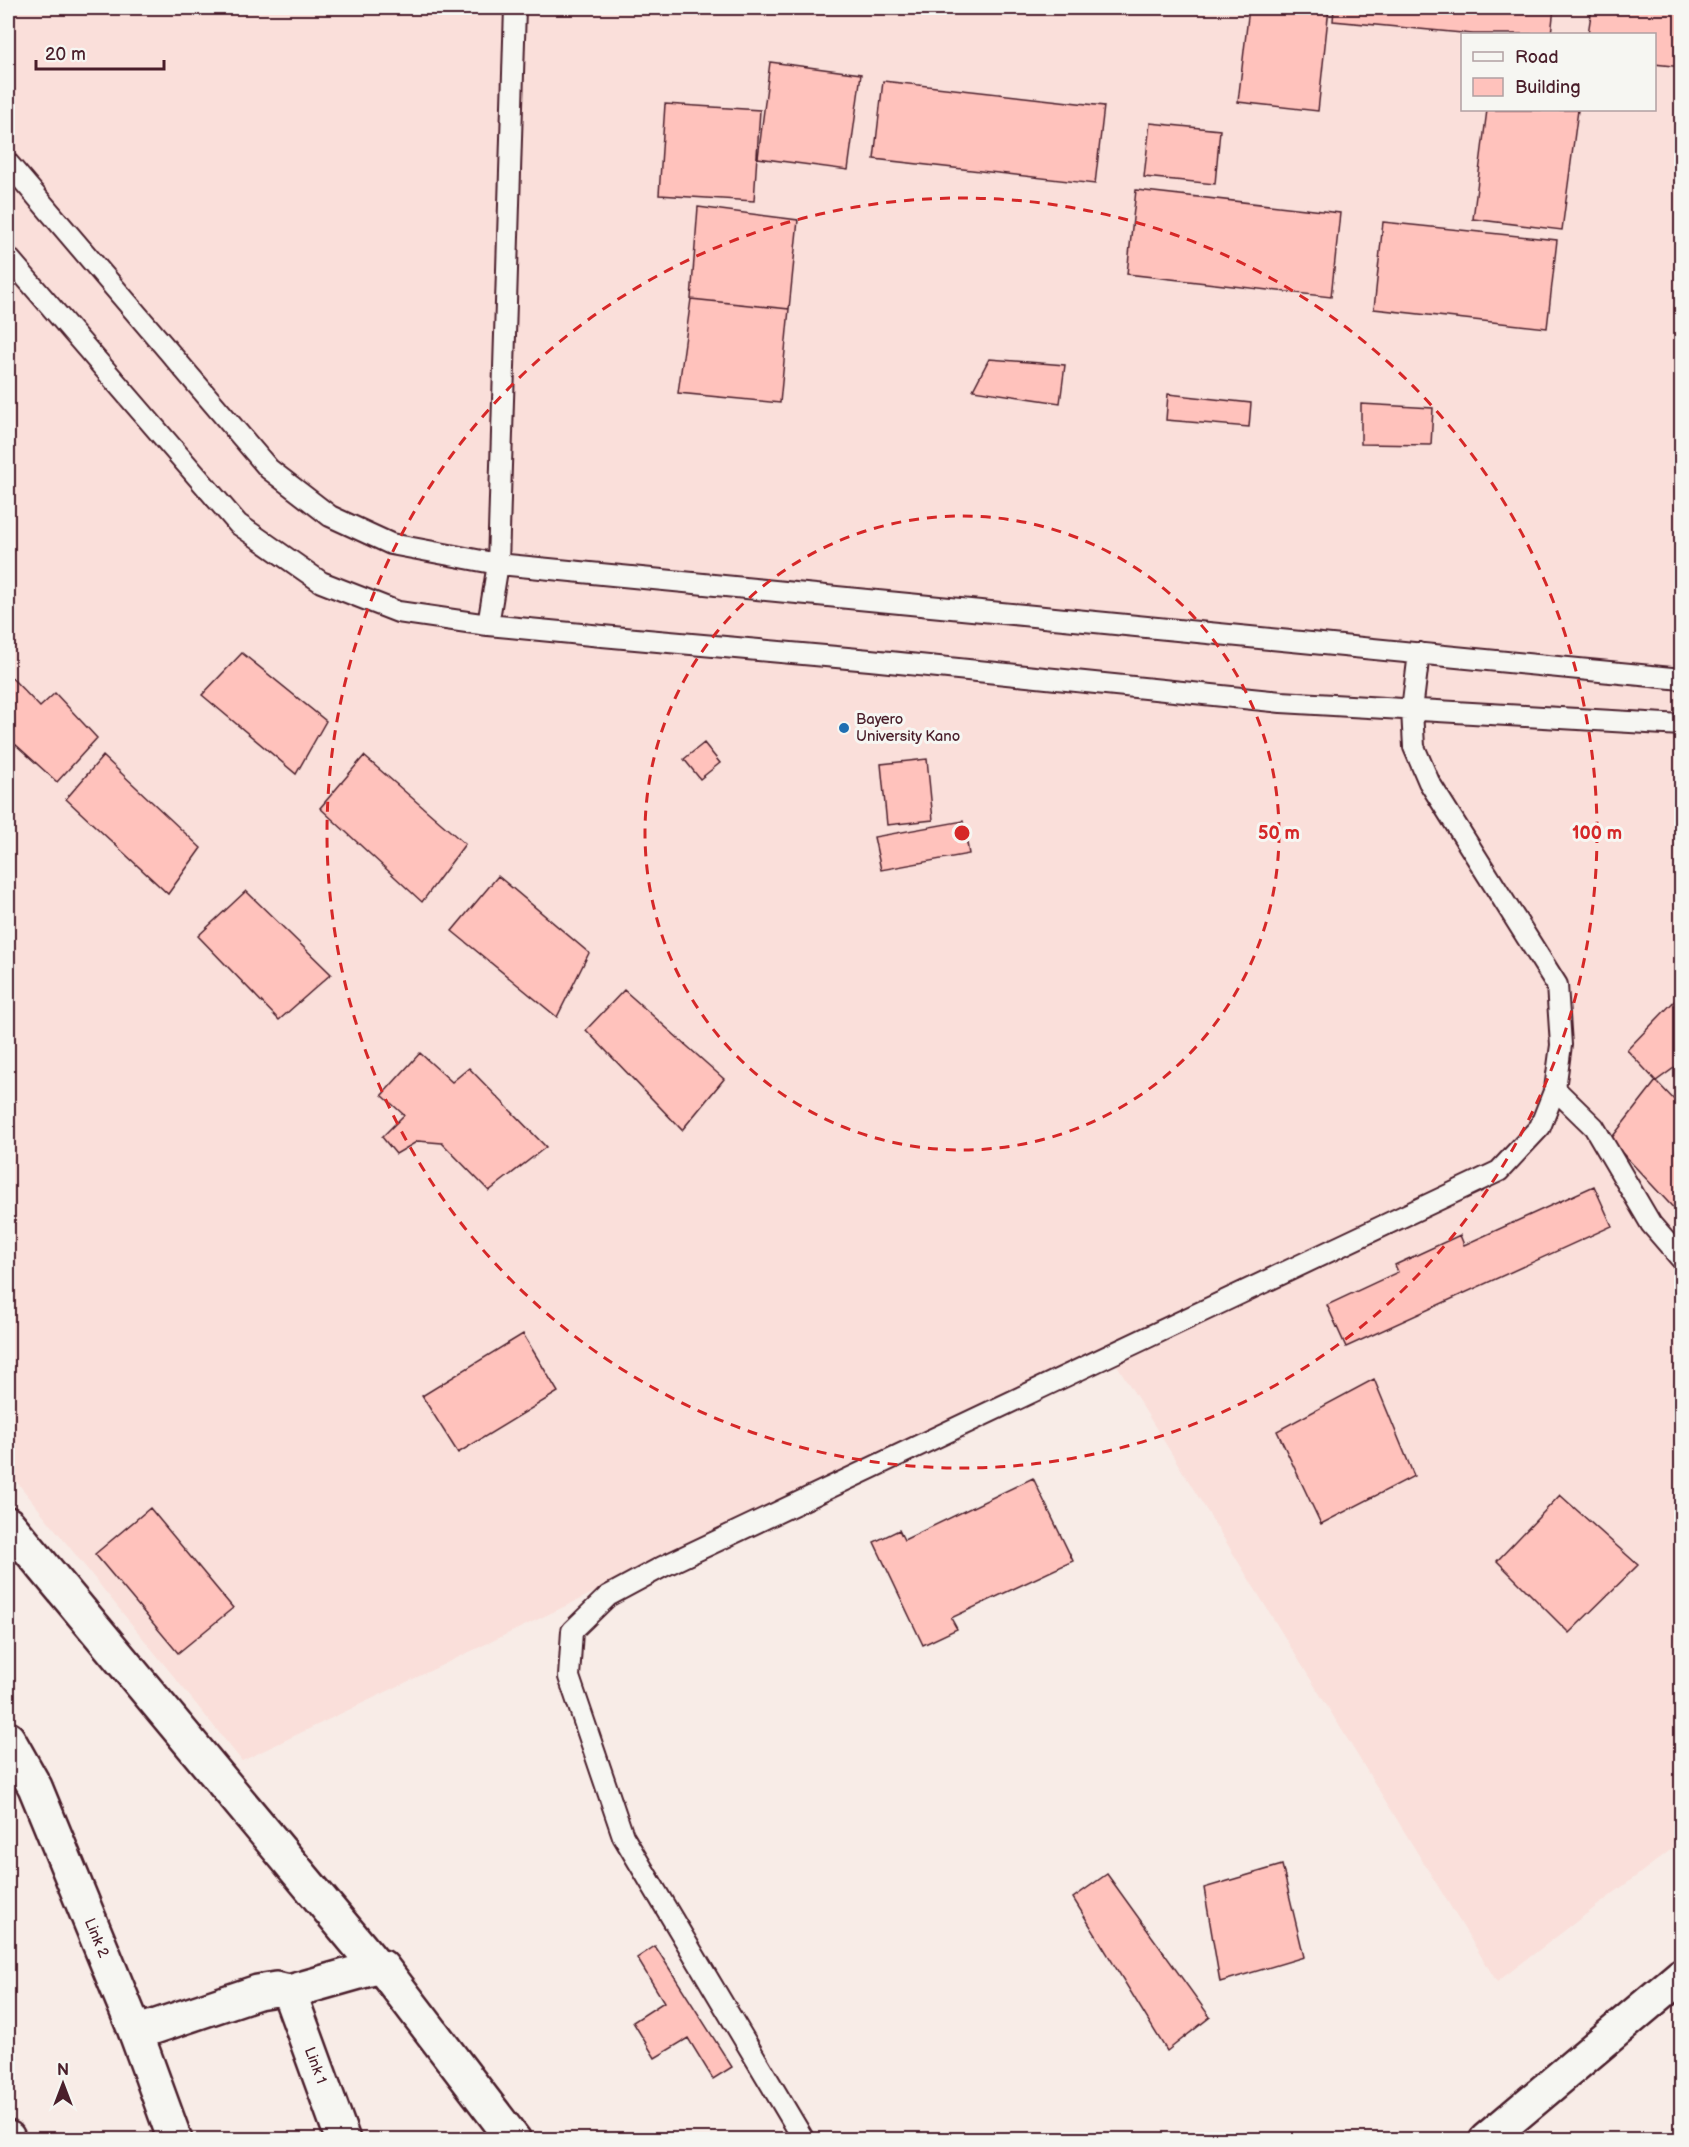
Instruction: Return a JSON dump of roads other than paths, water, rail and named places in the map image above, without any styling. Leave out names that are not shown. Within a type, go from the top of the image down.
[{"type":"street","points":[[8,1524],[377,1967]]},
{"type":"street","name":"Link 2","points":[[8,1740],[35,1787],[136,2033],[175,2139]]},
{"type":"street","points":[[136,2033],[258,1992],[276,1989],[289,1992],[382,1967],[514,2139]]},
{"type":"street","points":[[1486,2139],[1682,1975]]},
{"type":"street","name":"Link 1","points":[[289,1992],[343,2139]]},
{"type":"lane","points":[[488,625],[498,564],[515,8]]},
{"type":"lane","points":[[8,163],[269,469],[330,516],[391,544],[498,564],[1682,679]]},
{"type":"lane","points":[[8,256],[238,524],[321,582],[398,612],[488,625],[870,660],[1281,702],[1682,725]]},
{"type":"lane","points":[[804,2139],[623,1836],[569,1677],[572,1631],[608,1596],[662,1567],[1499,1171],[1540,1127],[1555,1089],[1561,1045],[1557,985],[1429,782],[1414,747],[1412,710],[1419,653]]},
{"type":"lane","points":[[1555,1089],[1594,1127],[1651,1224],[1682,1260]]},
{"type":"place","name":"Bayero University Kano","points":[[844,728]]}]
